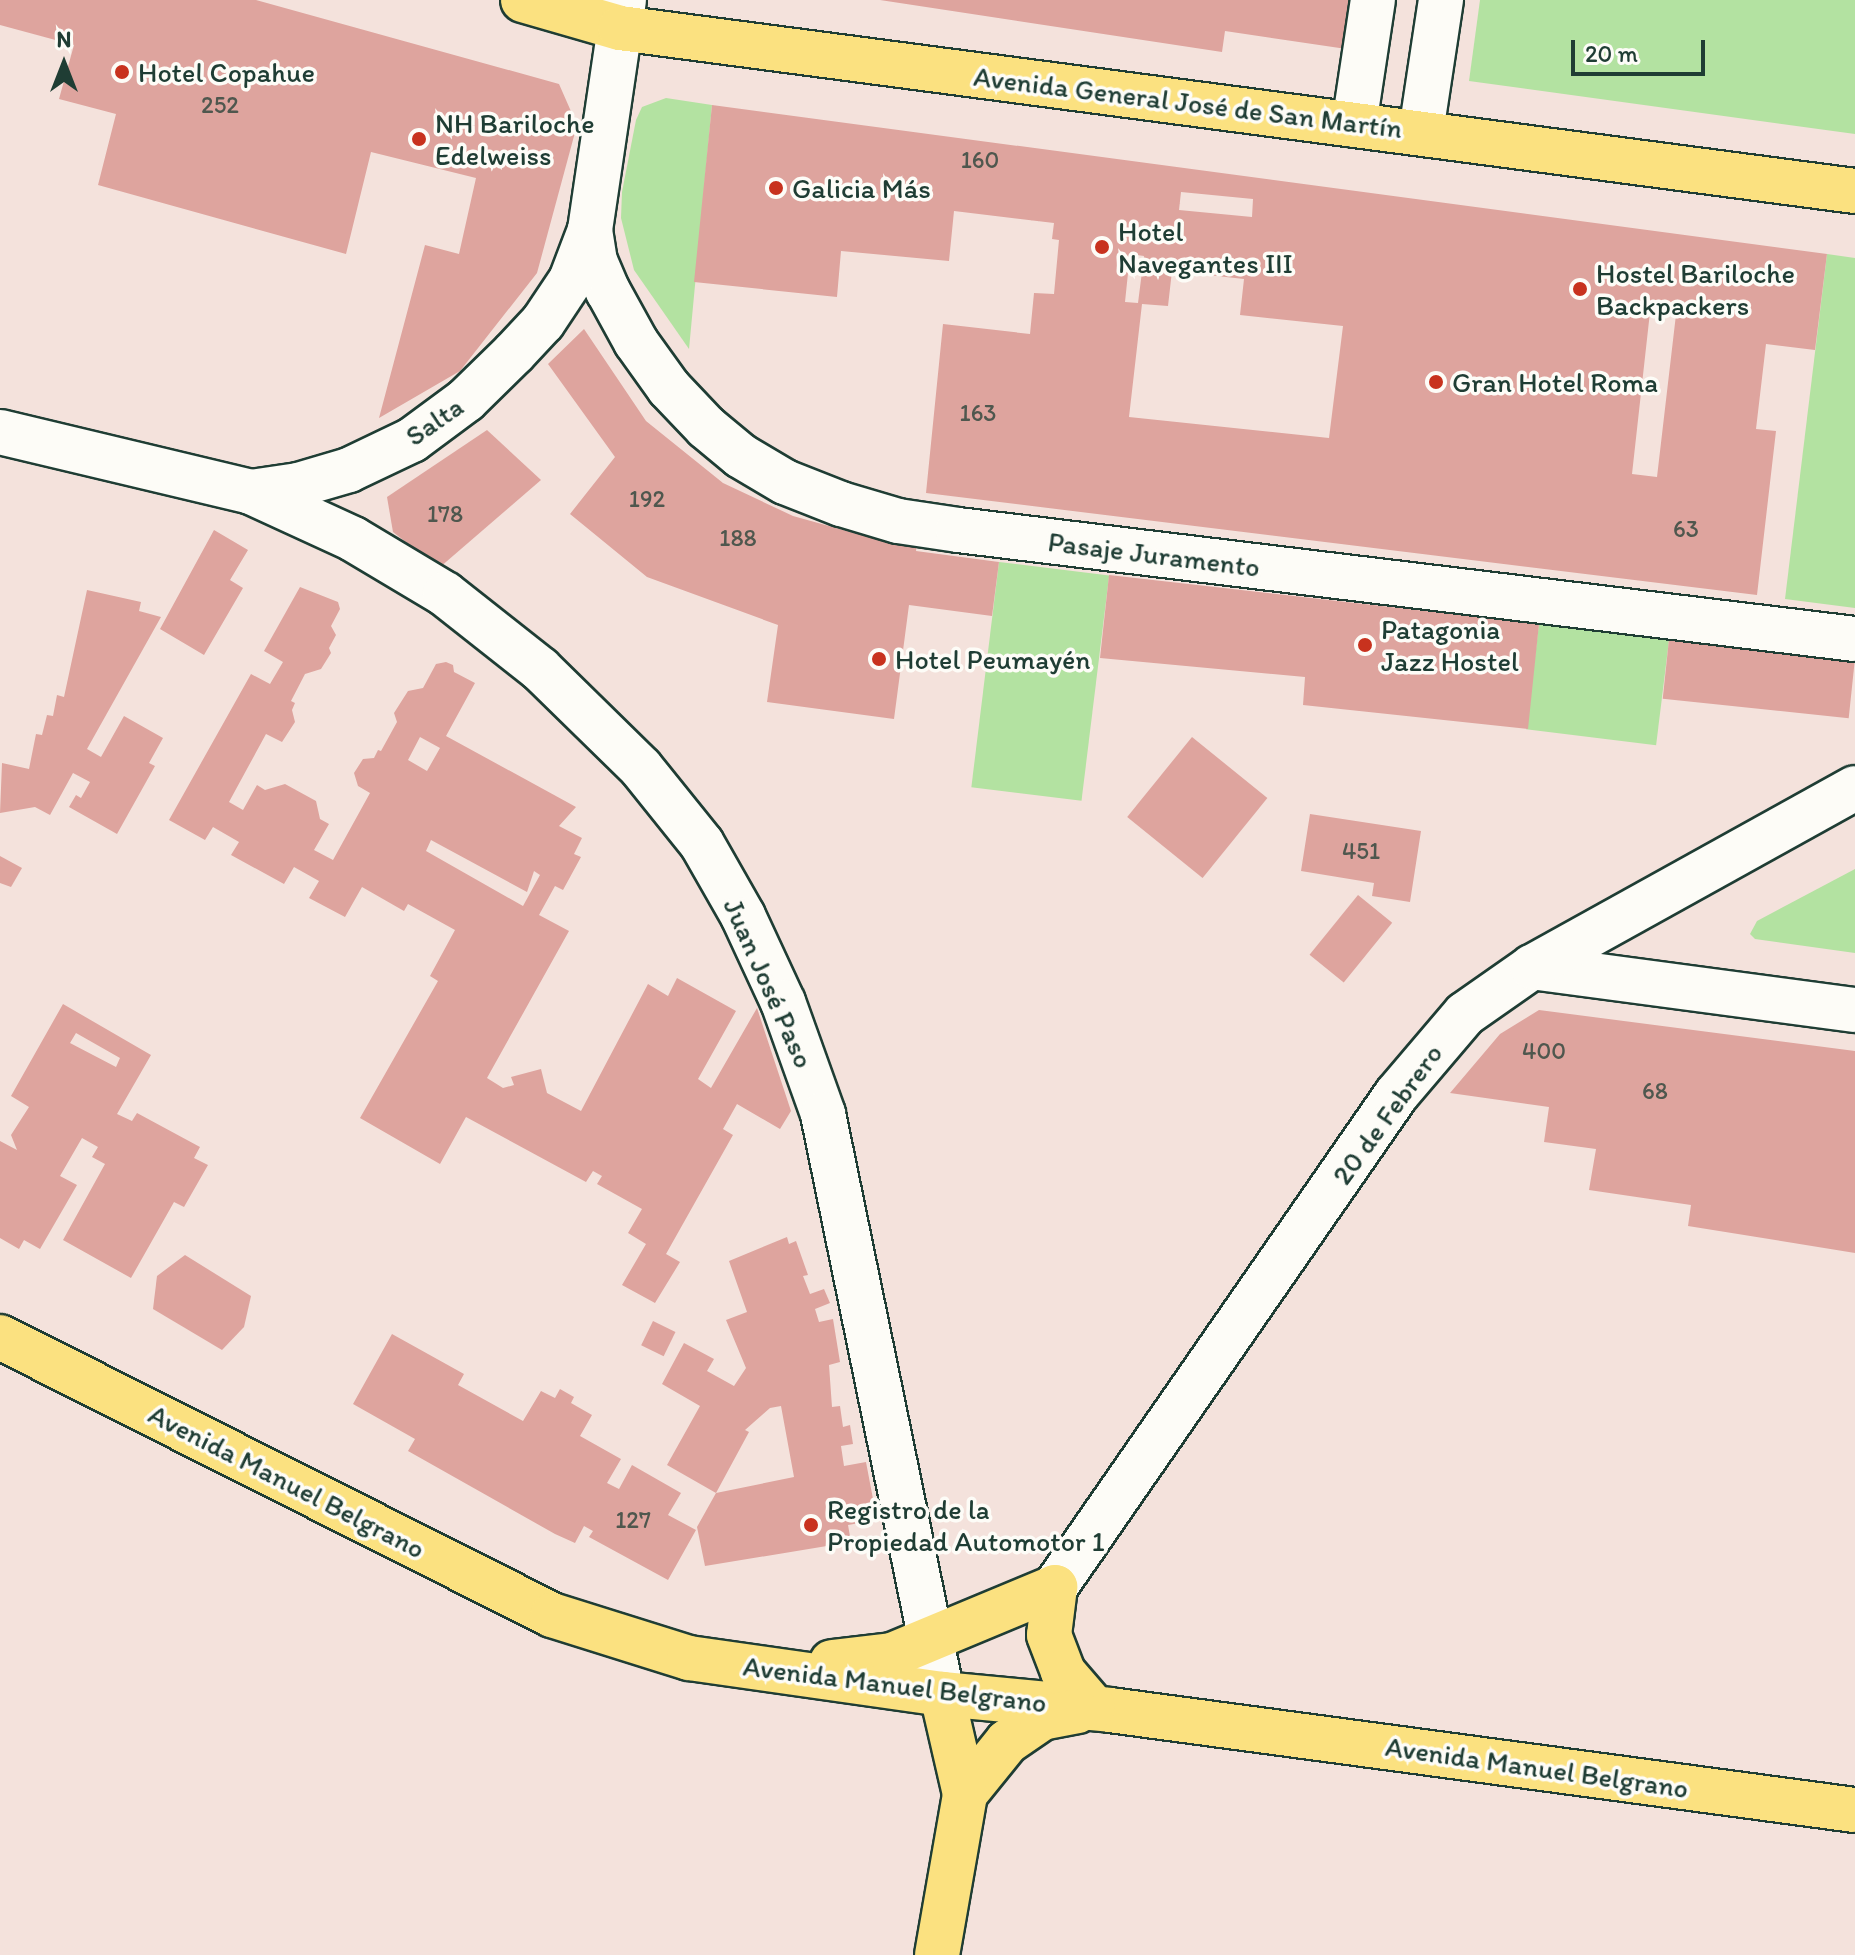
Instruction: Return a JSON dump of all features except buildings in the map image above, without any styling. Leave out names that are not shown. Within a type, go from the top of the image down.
[{"type":"main road","name":"Avenida General José de San Martín","points":[[523,0],[1354,125],[1855,191]]},
{"type":"main road","name":"Avenida Manuel Belgrano","points":[[0,1337],[552,1615],[689,1658],[942,1694],[1093,1707],[1855,1810]]},
{"type":"main road","points":[[766,1669],[892,1655],[1055,1587]]},
{"type":"main road","points":[[965,1794],[1007,1742],[1042,1718],[1093,1707],[1063,1672],[1049,1635],[1055,1587]]},
{"type":"main road","points":[[937,1955],[965,1794],[942,1694]]},
{"type":"street","points":[[1354,125],[1373,0]]},
{"type":"street","points":[[1421,132],[1441,0]]},
{"type":"street","name":"Salta","points":[[0,432],[251,492],[298,485],[349,470],[412,440],[466,400],[543,322],[571,280],[590,230],[622,14]]},
{"type":"street","name":"Pasaje Juramento","points":[[590,230],[595,261],[608,291],[636,342],[669,388],[706,427],[741,456],[785,482],[841,504],[898,521],[958,530],[1855,639]]},
{"type":"street","name":"Juan José Paso","points":[[251,492],[353,539],[445,594],[540,669],[641,768],[702,844],[743,916],[783,1002],[823,1114],[942,1694]]},
{"type":"street","name":"20 de Febrero","points":[[1055,1587],[1396,1095],[1465,1014],[1532,967],[1855,788]]},
{"type":"street","points":[[1532,967],[1855,1010]]},
{"type":"green space","points":[[1480,0],[1855,0],[1855,134],[1469,81]]},
{"type":"green space","points":[[666,98],[712,105],[689,349],[634,270],[621,218],[622,192],[636,120],[642,107]]},
{"type":"green space","points":[[1827,254],[1855,258],[1855,608],[1785,599]]},
{"type":"green space","points":[[999,562],[1109,576],[1082,801],[971,787]]},
{"type":"green space","points":[[1539,624],[1669,640],[1656,745],[1526,729]]},
{"type":"green space","points":[[1855,869],[1855,953],[1755,939],[1750,934],[1757,921]]},
{"type":"place","name":"Hotel Copahue","points":[[122,72]]},
{"type":"place","name":"NH Bariloche Edelweiss","points":[[419,139]]},
{"type":"place","name":"Galicia Más","points":[[776,188]]},
{"type":"place","name":"Hotel Navegantes III","points":[[1102,247]]},
{"type":"place","name":"Hostel Bariloche Backpackers","points":[[1580,289]]},
{"type":"place","name":"Gran Hotel Roma","points":[[1436,382]]},
{"type":"place","name":"Patagonia Jazz Hostel","points":[[1365,645]]},
{"type":"place","name":"Hotel Peumayén","points":[[879,659]]},
{"type":"place","name":"Registro de la Propiedad Automotor 1","points":[[811,1525]]}]
